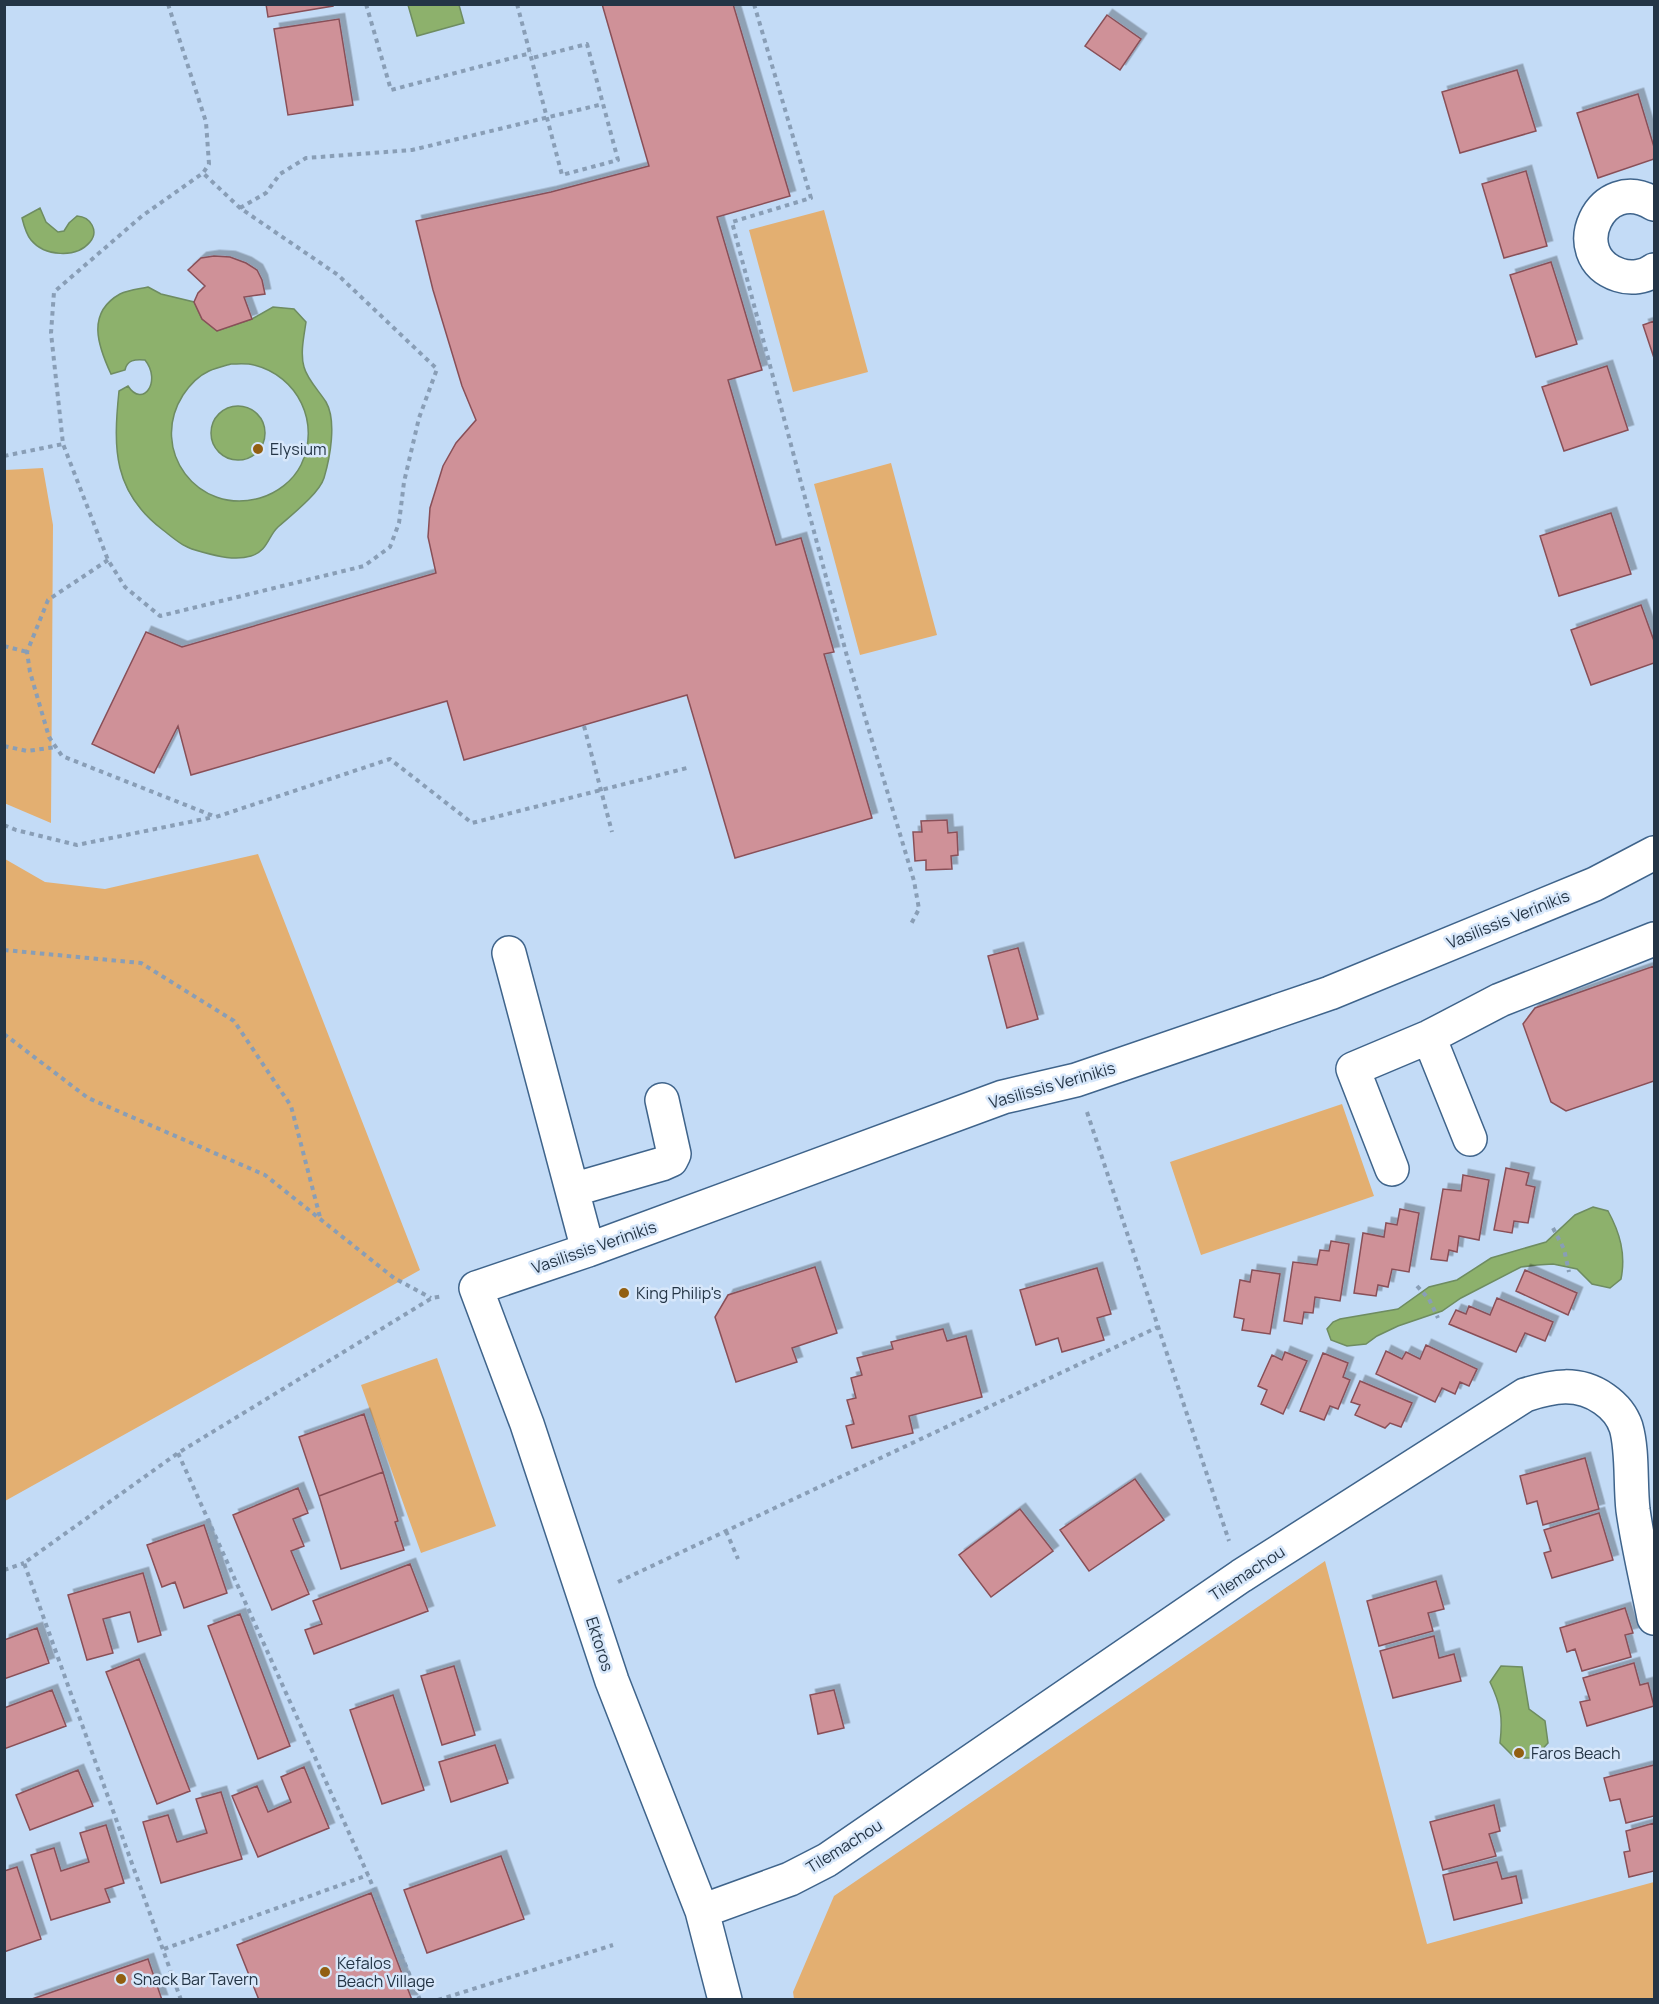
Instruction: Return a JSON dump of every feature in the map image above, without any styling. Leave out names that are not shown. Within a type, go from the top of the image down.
[{"type":"street","points":[[1654,203],[1640,197],[1626,197],[1612,201],[1597,215],[1590,235],[1592,249],[1609,271],[1636,278],[1654,270]]},
{"type":"street","name":"Vasilissis Verinikis","points":[[476,1288],[588,1250],[1003,1097],[1076,1080],[1330,993],[1595,884],[1654,853]]},
{"type":"street","points":[[1392,1169],[1353,1069],[1429,1037],[1500,1000],[1654,939]]},
{"type":"street","points":[[508,953],[588,1250]]},
{"type":"street","points":[[1429,1037],[1470,1139]]},
{"type":"street","points":[[572,1190],[671,1160],[674,1154],[662,1100]]},
{"type":"street","name":"Ektoros","points":[[476,1288],[527,1424],[612,1681],[702,1911],[725,2000]]},
{"type":"street","name":"Tilemachou","points":[[702,1911],[790,1878],[827,1860],[1241,1576],[1525,1395],[1548,1387],[1581,1387],[1594,1392],[1621,1415],[1627,1430],[1633,1509],[1654,1618]]},
{"type":"path","points":[[168,4],[206,122],[209,164],[203,173],[142,216],[54,292],[51,333],[63,444],[108,560],[125,587],[160,616],[364,566],[390,548],[399,523],[404,482],[419,418],[437,369],[338,275],[240,208],[203,173]]},
{"type":"path","points":[[366,4],[391,90],[531,56],[587,44],[618,160],[562,175],[531,56],[517,4]]},
{"type":"path","points":[[754,4],[811,198],[732,222],[848,660],[914,881],[919,909],[910,926]]},
{"type":"path","points":[[240,208],[266,194],[280,174],[306,158],[412,150],[603,104]]},
{"type":"path","points":[[4,456],[63,444]]},
{"type":"path","points":[[108,560],[48,600],[27,652],[30,672],[49,737],[62,756],[216,817]]},
{"type":"path","points":[[4,646],[27,652]]},
{"type":"path","points":[[584,726],[612,832]]},
{"type":"path","points":[[4,746],[27,751],[56,747]]},
{"type":"path","points":[[4,825],[77,845],[216,817],[390,759],[472,823],[687,768]]},
{"type":"path","points":[[4,950],[141,963],[234,1021],[291,1106],[320,1218]]},
{"type":"path","points":[[4,1034],[88,1098],[265,1174],[394,1278],[432,1298]]},
{"type":"path","points":[[1076,1080],[1241,1576]]},
{"type":"path","points":[[1553,1228],[1564,1249],[1569,1272]]},
{"type":"path","points":[[1417,1286],[1429,1299],[1438,1318]]},
{"type":"path","points":[[4,1570],[24,1563],[178,1453],[432,1298],[476,1288]]},
{"type":"path","points":[[584,1598],[1158,1327]]},
{"type":"path","points":[[178,1453],[368,1875],[420,2000]]},
{"type":"path","points":[[726,1531],[738,1559]]},
{"type":"path","points":[[24,1563],[181,2000]]},
{"type":"path","points":[[164,1949],[368,1875]]},
{"type":"path","points":[[438,2000],[613,1945]]},
{"type":"shaded area","points":[[408,5],[459,5],[464,23],[417,36]]},
{"type":"shaded area","points":[[40,208],[46,222],[58,232],[64,231],[77,216],[86,219],[94,229],[93,238],[84,247],[69,253],[44,249],[31,240],[22,218]]},
{"type":"shaded area","points":[[824,210],[868,372],[793,392],[749,230]]},
{"type":"shaded area","points":[[148,287],[161,294],[194,302],[202,319],[217,331],[252,319],[273,307],[294,309],[306,322],[302,350],[304,367],[310,380],[326,402],[331,419],[331,440],[326,470],[316,491],[278,527],[257,554],[239,558],[226,557],[185,546],[172,538],[147,515],[134,500],[126,485],[117,450],[119,391],[128,386],[139,395],[144,393],[151,384],[152,376],[145,360],[132,361],[125,370],[111,374],[99,341],[99,320],[109,302],[120,294]],"holes":[[[231,364],[254,365],[283,379],[302,403],[307,418],[308,433],[307,449],[301,465],[289,481],[266,496],[237,501],[217,497],[199,488],[185,474],[176,457],[172,437],[174,416],[188,388],[205,373]]]},
{"type":"shaded area","points":[[233,406],[243,406],[253,410],[261,418],[265,433],[261,448],[253,456],[243,460],[233,460],[223,456],[215,448],[211,438],[211,428],[215,418],[223,410]]},
{"type":"shaded area","points":[[891,463],[937,635],[860,655],[814,484]]},
{"type":"shaded area","points":[[43,468],[53,525],[51,823],[4,803],[5,470]]},
{"type":"shaded area","points":[[258,854],[420,1270],[5,1501],[5,859],[45,882],[105,889]]},
{"type":"shaded area","points":[[1342,1104],[1374,1196],[1201,1255],[1170,1162]]},
{"type":"shaded area","points":[[1593,1207],[1608,1211],[1621,1244],[1623,1261],[1621,1279],[1610,1288],[1592,1284],[1577,1269],[1553,1264],[1521,1267],[1461,1298],[1442,1311],[1398,1326],[1366,1344],[1347,1346],[1331,1340],[1327,1329],[1333,1322],[1398,1309],[1429,1287],[1457,1280],[1491,1258],[1546,1242],[1575,1215]]},
{"type":"shaded area","points":[[437,1358],[496,1526],[421,1553],[361,1385]]},
{"type":"shaded area","points":[[1325,1561],[1427,1944],[1654,1882],[1654,1999],[794,1999],[793,1992],[834,1896]]},
{"type":"shaded area","points":[[1501,1666],[1522,1667],[1529,1709],[1545,1721],[1548,1743],[1534,1758],[1515,1758],[1500,1743],[1500,1712],[1490,1682]]},
{"type":"building","points":[[266,4],[333,4],[333,6],[268,17]]},
{"type":"building","points":[[602,4],[733,4],[790,196],[717,217],[762,370],[728,380],[776,545],[801,538],[834,652],[824,654],[872,818],[735,858],[687,695],[464,760],[447,701],[191,775],[178,726],[154,773],[92,744],[146,632],[182,647],[436,573],[428,537],[430,508],[443,466],[456,443],[476,420],[462,386],[433,290],[416,221],[551,192],[649,166]]},
{"type":"building","points":[[1107,15],[1141,39],[1120,70],[1085,46]]},
{"type":"building","points":[[339,19],[353,105],[288,115],[274,29]]},
{"type":"building","points":[[1517,70],[1536,131],[1460,153],[1442,92]]},
{"type":"building","points":[[1638,94],[1654,147],[1654,159],[1598,178],[1577,113]]},
{"type":"building","points":[[1526,171],[1547,246],[1504,258],[1482,184]]},
{"type":"building","points":[[230,257],[257,270],[265,294],[244,297],[252,319],[217,331],[202,319],[194,302],[198,293],[205,286],[188,270],[201,258]]},
{"type":"building","points":[[1551,262],[1577,344],[1536,357],[1510,275]]},
{"type":"building","points":[[1654,321],[1654,358],[1643,325]]},
{"type":"building","points":[[1607,366],[1628,430],[1564,451],[1542,387]]},
{"type":"building","points":[[1611,513],[1631,574],[1559,596],[1540,536]]},
{"type":"building","points":[[1641,605],[1654,641],[1654,663],[1591,685],[1571,630]]},
{"type":"building","points":[[947,820],[948,833],[957,832],[958,855],[951,856],[952,869],[926,870],[926,860],[915,861],[913,832],[922,832],[921,821]]},
{"type":"building","points":[[1018,948],[1038,1019],[1007,1028],[988,956]]},
{"type":"building","points":[[1654,966],[1654,1081],[1566,1111],[1551,1102],[1523,1024],[1535,1008]]},
{"type":"building","points":[[1506,1168],[1529,1173],[1526,1185],[1535,1187],[1528,1223],[1514,1221],[1512,1233],[1494,1230]]},
{"type":"building","points":[[1463,1175],[1489,1180],[1479,1240],[1459,1236],[1457,1252],[1449,1250],[1447,1261],[1431,1259],[1443,1189],[1461,1191]]},
{"type":"building","points":[[1400,1209],[1419,1213],[1409,1272],[1392,1269],[1388,1287],[1378,1285],[1376,1296],[1354,1293],[1363,1233],[1384,1237],[1386,1223],[1397,1225]]},
{"type":"building","points":[[1331,1241],[1349,1244],[1340,1301],[1315,1297],[1313,1313],[1304,1312],[1302,1324],[1284,1321],[1293,1262],[1317,1265],[1320,1250],[1329,1251]]},
{"type":"building","points":[[815,1267],[837,1333],[792,1348],[797,1362],[736,1382],[715,1317],[728,1295]]},
{"type":"building","points":[[1097,1268],[1111,1314],[1097,1318],[1104,1340],[1062,1352],[1058,1338],[1036,1345],[1020,1290]]},
{"type":"building","points":[[1252,1270],[1280,1274],[1270,1334],[1242,1330],[1244,1319],[1234,1317],[1240,1280],[1250,1282]]},
{"type":"building","points":[[1525,1270],[1577,1293],[1568,1315],[1516,1291]]},
{"type":"building","points":[[1497,1298],[1553,1322],[1545,1341],[1525,1333],[1516,1352],[1449,1324],[1456,1310],[1466,1314],[1469,1306],[1490,1315]]},
{"type":"building","points":[[943,1329],[947,1341],[966,1336],[982,1397],[909,1416],[913,1433],[852,1448],[846,1426],[854,1424],[847,1400],[856,1398],[851,1378],[862,1375],[857,1358],[893,1349],[891,1342]]},
{"type":"building","points":[[1426,1345],[1477,1369],[1469,1386],[1460,1382],[1455,1394],[1442,1388],[1435,1402],[1376,1374],[1386,1351],[1402,1359],[1406,1352],[1420,1359]]},
{"type":"building","points":[[1285,1352],[1307,1361],[1283,1414],[1261,1404],[1267,1390],[1258,1386],[1272,1355],[1282,1360]]},
{"type":"building","points":[[1323,1353],[1348,1363],[1343,1377],[1350,1380],[1338,1409],[1330,1406],[1324,1420],[1300,1411]]},
{"type":"building","points":[[1360,1381],[1412,1403],[1401,1427],[1390,1423],[1385,1428],[1355,1415],[1360,1405],[1351,1402]]},
{"type":"building","points":[[364,1414],[383,1472],[319,1496],[299,1437]]},
{"type":"building","points":[[1585,1458],[1599,1509],[1543,1525],[1537,1501],[1527,1504],[1520,1476]]},
{"type":"building","points":[[383,1472],[404,1550],[341,1569],[319,1496]]},
{"type":"building","points":[[1135,1479],[1164,1520],[1089,1571],[1060,1530]]},
{"type":"building","points":[[298,1488],[308,1513],[293,1519],[304,1546],[291,1551],[309,1594],[272,1610],[233,1515]]},
{"type":"building","points":[[1020,1509],[1053,1551],[991,1597],[959,1555]]},
{"type":"building","points":[[1599,1513],[1613,1560],[1552,1578],[1544,1553],[1551,1551],[1544,1530]]},
{"type":"building","points":[[204,1525],[227,1593],[184,1608],[175,1582],[162,1587],[147,1545]]},
{"type":"building","points":[[410,1564],[428,1611],[314,1654],[305,1630],[322,1624],[313,1601]]},
{"type":"building","points":[[143,1573],[161,1635],[138,1642],[130,1612],[103,1619],[113,1653],[87,1660],[68,1595]]},
{"type":"building","points":[[1436,1581],[1444,1609],[1428,1613],[1433,1631],[1379,1646],[1367,1601]]},
{"type":"building","points":[[1625,1608],[1633,1633],[1625,1635],[1631,1657],[1582,1671],[1575,1649],[1567,1652],[1560,1628]]},
{"type":"building","points":[[240,1614],[290,1746],[258,1759],[208,1626]]},
{"type":"building","points":[[37,1628],[49,1663],[4,1679],[4,1640]]},
{"type":"building","points":[[1434,1636],[1439,1658],[1454,1654],[1461,1681],[1393,1698],[1380,1651]]},
{"type":"building","points":[[139,1659],[190,1791],[157,1804],[106,1672]]},
{"type":"building","points":[[1634,1663],[1640,1685],[1648,1683],[1654,1706],[1587,1726],[1580,1702],[1590,1700],[1583,1678]]},
{"type":"building","points":[[454,1666],[475,1735],[442,1745],[421,1676]]},
{"type":"building","points":[[52,1690],[66,1726],[4,1749],[4,1708]]},
{"type":"building","points":[[834,1690],[844,1728],[818,1734],[810,1695]]},
{"type":"building","points":[[393,1695],[424,1790],[382,1804],[350,1710]]},
{"type":"building","points":[[495,1745],[508,1783],[451,1802],[439,1762]]},
{"type":"building","points":[[1654,1765],[1654,1816],[1626,1823],[1620,1799],[1610,1801],[1604,1778]]},
{"type":"building","points":[[304,1767],[329,1828],[258,1857],[232,1796],[257,1786],[268,1812],[291,1802],[281,1777]]},
{"type":"building","points":[[78,1770],[93,1806],[30,1830],[16,1795]]},
{"type":"building","points":[[221,1792],[242,1859],[161,1883],[143,1822],[168,1815],[177,1842],[207,1833],[196,1799]]},
{"type":"building","points":[[1494,1805],[1500,1831],[1489,1834],[1496,1856],[1443,1870],[1430,1822]]},
{"type":"building","points":[[1654,1823],[1654,1871],[1629,1877],[1624,1852],[1630,1851],[1626,1831]]},
{"type":"building","points":[[106,1825],[124,1883],[105,1889],[110,1902],[51,1920],[31,1855],[54,1848],[61,1871],[89,1862],[80,1833]]},
{"type":"building","points":[[501,1856],[524,1919],[427,1953],[404,1890]]},
{"type":"building","points":[[1497,1862],[1502,1879],[1516,1876],[1522,1903],[1454,1920],[1443,1875]]},
{"type":"building","points":[[17,1867],[41,1939],[4,1952],[4,1871]]},
{"type":"building","name":"Kefalos Beach Village","points":[[371,1893],[412,2000],[259,2000],[237,1945]]},
{"type":"building","name":"Snack Bar Tavern","points":[[148,1959],[162,2000],[29,2000]]},
{"type":"place","name":"Elysium","points":[[258,449]]},
{"type":"place","name":"King Philip's","points":[[624,1293]]},
{"type":"place","name":"Faros Beach","points":[[1519,1753]]},
{"type":"place","name":"Kefalos Beach Village","points":[[325,1972]]},
{"type":"place","name":"Snack Bar Tavern","points":[[121,1979]]}]
